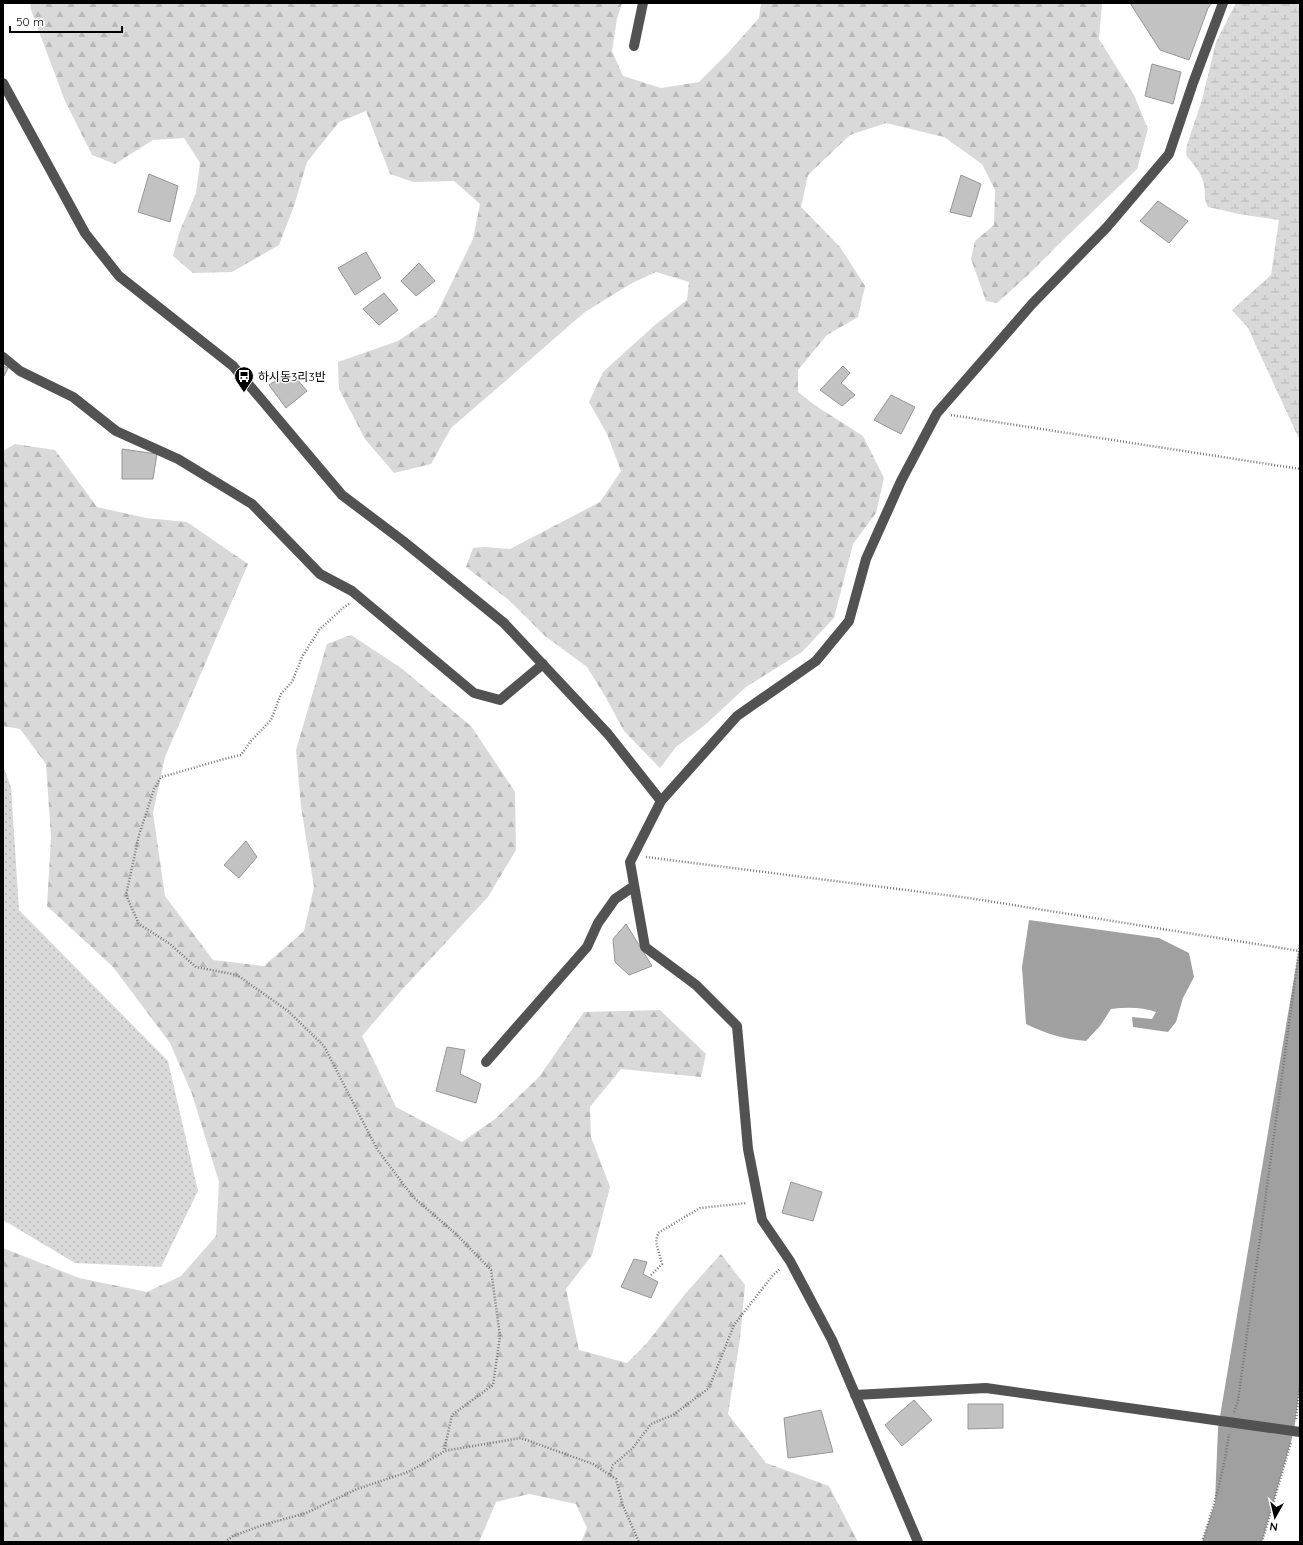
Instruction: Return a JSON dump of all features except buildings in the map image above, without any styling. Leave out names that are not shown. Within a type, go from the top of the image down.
[{"type":"street","points":[[634,46],[643,3]]},
{"type":"street","points":[[918,1542],[832,1340],[790,1261],[762,1220],[748,1148],[737,1026],[696,985],[645,947],[630,862],[661,801],[737,716],[816,661],[849,621],[866,559],[901,481],[937,413],[1032,304],[1107,227],[1169,154],[1193,83],[1223,3]]},
{"type":"street","points":[[3,83],[85,234],[119,276],[233,366],[342,495],[504,623],[608,734],[661,801]]},
{"type":"street","points":[[3,358],[20,372],[73,398],[116,431],[178,458],[252,504],[320,574],[352,591],[474,693],[500,700],[543,664]]},
{"type":"street","points":[[486,1062],[588,947],[598,923],[615,899],[634,886]]},
{"type":"street","points":[[855,1395],[986,1388],[1295,1431]]},
{"type":"path","points":[[937,413],[1300,469]]},
{"type":"path","points":[[361,598],[344,607],[319,630],[302,657],[292,682],[282,694],[271,720],[251,741],[241,755],[212,762],[196,769],[161,777],[154,789],[139,835],[126,895],[140,924],[170,944],[196,967],[237,975],[288,1010],[324,1046],[377,1148],[413,1197],[456,1234],[491,1270],[500,1336],[493,1385],[452,1415],[444,1451]]},
{"type":"path","points":[[634,855],[969,898],[1299,951]]},
{"type":"path","points":[[1202,1542],[1216,1502],[1238,1401],[1300,943]]},
{"type":"path","points":[[651,1275],[662,1264],[656,1242],[658,1233],[700,1208],[758,1201]]},
{"type":"path","points":[[610,1474],[613,1465],[632,1449],[651,1424],[673,1415],[709,1388],[734,1325],[773,1275],[790,1261]]},
{"type":"path","points":[[1262,1542],[1295,1431],[1300,1386]]},
{"type":"path","points":[[225,1542],[233,1536],[306,1513],[357,1489],[408,1472],[444,1451],[522,1438],[593,1464],[616,1479],[623,1506],[639,1542]]},
{"type":"green space","points":[[30,3],[622,3],[617,19],[612,51],[623,76],[661,88],[699,82],[727,54],[759,18],[761,3],[1102,3],[1099,39],[1134,95],[1148,129],[1137,169],[1027,276],[997,303],[986,301],[971,259],[975,241],[994,225],[995,190],[982,164],[944,137],[886,123],[850,135],[808,175],[801,207],[840,247],[865,286],[858,317],[827,335],[798,370],[798,392],[816,406],[863,436],[884,478],[876,513],[853,544],[834,618],[802,652],[746,687],[706,724],[676,747],[660,768],[624,731],[587,667],[545,636],[510,601],[466,567],[473,548],[485,547],[510,549],[600,502],[621,471],[607,434],[589,402],[603,372],[656,324],[687,300],[689,282],[656,272],[632,283],[585,312],[451,428],[431,464],[394,473],[365,439],[339,389],[338,362],[398,341],[436,315],[473,239],[480,204],[454,181],[413,182],[390,174],[366,111],[339,122],[307,162],[294,206],[279,245],[232,272],[193,273],[173,256],[179,233],[196,193],[200,163],[184,138],[153,140],[115,164],[92,155],[65,101],[31,10]]},
{"type":"green space","points":[[1236,3],[1300,3],[1300,441],[1248,328],[1232,310],[1271,275],[1279,220],[1239,214],[1208,207],[1201,177],[1197,169],[1186,155],[1187,145],[1202,100],[1216,42]]},
{"type":"green space","points":[[15,444],[55,450],[97,507],[146,518],[187,522],[248,564],[165,757],[153,813],[165,896],[213,960],[264,966],[304,931],[314,887],[301,807],[296,750],[327,644],[351,635],[401,668],[471,726],[515,792],[516,850],[488,897],[399,993],[362,1036],[396,1107],[462,1142],[495,1119],[539,1077],[584,1012],[660,1010],[706,1054],[701,1077],[621,1069],[590,1107],[591,1137],[610,1187],[592,1255],[566,1289],[579,1350],[627,1363],[647,1343],[685,1294],[721,1254],[745,1285],[740,1339],[728,1414],[766,1463],[829,1486],[858,1542],[581,1542],[587,1528],[576,1504],[529,1494],[496,1502],[479,1542],[3,1542],[3,1248],[79,1278],[147,1292],[181,1276],[216,1236],[219,1182],[192,1094],[170,1043],[113,967],[47,906],[51,838],[46,764],[20,729],[3,726],[3,451]]},
{"type":"green space","points":[[3,766],[11,787],[19,910],[168,1061],[198,1191],[161,1267],[75,1263],[3,1220]]},
{"type":"shaded area","points":[[1029,920],[1159,938],[1189,953],[1194,977],[1183,998],[1176,1022],[1168,1032],[1133,1027],[1132,1017],[1152,1019],[1156,1012],[1134,1008],[1111,1009],[1100,1026],[1086,1041],[1055,1036],[1026,1024],[1022,967]]},
{"type":"shaded area","points":[[1300,943],[1300,1386],[1294,1431],[1262,1542],[1202,1542],[1215,1502],[1218,1428]]},
{"type":"place","name":"하시동3리3반","points":[[244,393]]}]
